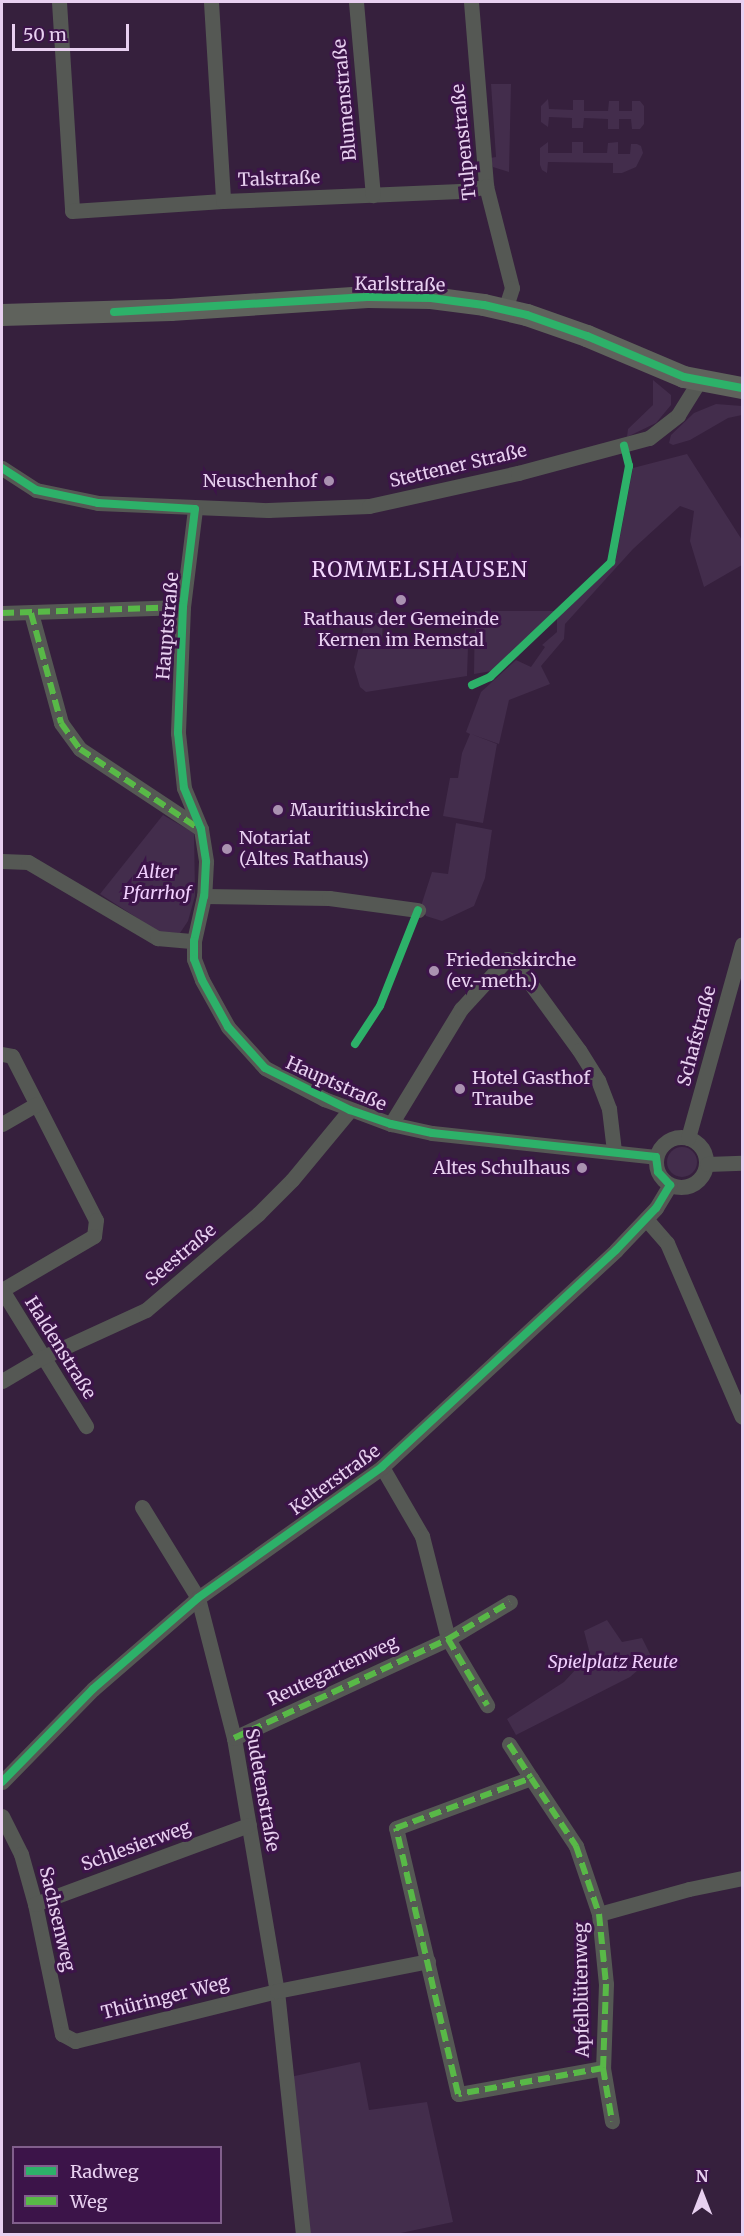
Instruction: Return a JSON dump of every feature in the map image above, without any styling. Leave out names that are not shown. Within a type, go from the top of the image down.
[{"type":"main road","name":"Karlstraße","points":[[3,317],[171,310],[368,297],[431,298],[505,310],[587,336],[699,381],[742,388]]},
{"type":"street","name":"Talstraße","points":[[59,2],[72,211],[223,201],[466,191],[486,186]]},
{"type":"street","points":[[211,2],[223,201]]},
{"type":"street","name":"Blumenstraße","points":[[356,2],[374,195]]},
{"type":"street","name":"Tulpenstraße","points":[[471,2],[486,186],[512,288],[505,310]]},
{"type":"street","name":"Stettener Straße","points":[[2,468],[36,490],[98,503],[195,509],[278,510],[369,506],[624,446],[657,434],[678,415],[699,381]]},
{"type":"street","name":"Hauptstraße","points":[[195,509],[183,607],[178,675],[180,760],[184,788],[201,829],[206,862],[204,896],[195,941],[194,959],[228,1027],[265,1068],[350,1110],[391,1124],[432,1133],[656,1157]]},
{"type":"street","points":[[2,613],[183,607]]},
{"type":"street","points":[[31,613],[62,723],[80,749],[201,829]]},
{"type":"street","points":[[2,861],[28,862],[157,938],[195,941]]},
{"type":"street","points":[[204,896],[329,898],[418,910]]},
{"type":"street","name":"Schafstraße","points":[[688,1138],[742,944]]},
{"type":"street","points":[[391,1124],[461,1009],[507,959],[514,961],[598,1080],[609,1109],[614,1151]]},
{"type":"street","points":[[2,1054],[12,1056],[96,1220],[94,1236],[2,1290]]},
{"type":"street","points":[[2,1124],[36,1104]]},
{"type":"street","name":"Seestraße","points":[[2,1381],[41,1358],[146,1310],[206,1261],[258,1214],[292,1180],[350,1110]]},
{"type":"street","points":[[688,1138],[699,1145],[707,1164],[703,1175],[692,1185],[684,1188],[670,1185],[658,1172],[656,1157],[661,1146],[670,1139],[688,1138]]},
{"type":"street","points":[[707,1164],[742,1162]]},
{"type":"street","name":"Kelterstraße","points":[[2,1782],[93,1689],[198,1598],[382,1467],[616,1250],[646,1219],[670,1185]]},
{"type":"street","points":[[646,1219],[667,1243],[742,1417]]},
{"type":"street","name":"Haldenstraße","points":[[2,1290],[41,1358],[86,1425]]},
{"type":"street","points":[[382,1467],[422,1536],[448,1639],[487,1705]]},
{"type":"street","points":[[142,1507],[198,1598]]},
{"type":"street","name":"Sudetenstraße","points":[[198,1598],[234,1738],[278,1991],[303,2235]]},
{"type":"street","name":"Reutegartenweg","points":[[234,1738],[448,1639],[510,1602]]},
{"type":"street","points":[[509,1744],[576,1846],[599,1914]]},
{"type":"street","points":[[278,1991],[428,1961],[396,1828],[531,1778]]},
{"type":"street","name":"Sachsenweg","points":[[2,1816],[21,1854],[35,1904],[62,2034]]},
{"type":"street","name":"Schlesierweg","points":[[35,1904],[249,1826]]},
{"type":"street","name":"Apfelblütenweg","points":[[612,2121],[603,2067],[606,1984],[599,1914],[689,1889],[742,1878]]},
{"type":"street","name":"Apfelblütenweg","points":[[428,1961],[441,2028],[458,2094],[603,2067]]},
{"type":"street","name":"Thüringer Weg","points":[[62,2034],[75,2041],[278,1991]]},
{"type":"green space","points":[[491,84],[511,84],[509,172],[493,167],[490,158],[496,157]]},
{"type":"green space","points":[[548,99],[549,109],[573,110],[573,100],[584,100],[584,111],[608,111],[609,101],[619,101],[619,111],[632,111],[632,101],[640,101],[644,106],[644,124],[640,129],[632,129],[631,119],[619,119],[619,129],[608,129],[608,119],[584,118],[583,128],[572,128],[572,118],[549,117],[548,127],[541,122],[541,106]]},
{"type":"green space","points":[[548,142],[548,153],[572,153],[572,142],[583,142],[583,153],[607,153],[608,143],[618,142],[618,154],[630,154],[631,144],[641,146],[643,153],[636,167],[622,173],[613,173],[613,163],[548,162],[547,173],[540,165],[540,148]]},
{"type":"green space","points":[[653,380],[671,395],[671,405],[656,423],[627,437],[628,429],[653,405]]},
{"type":"green space","points":[[716,404],[742,406],[742,415],[728,418],[690,440],[673,445],[669,443],[671,435],[694,413]]},
{"type":"green space","points":[[687,454],[742,540],[742,565],[704,587],[690,541],[694,511],[680,506],[633,549],[565,624],[564,639],[541,666],[550,684],[509,700],[499,744],[471,734],[497,744],[483,823],[443,816],[450,778],[458,778],[462,753],[470,734],[466,732],[481,692],[516,660],[531,667],[545,647],[542,645],[557,632],[557,619],[615,563],[633,468]]},
{"type":"green space","points":[[475,611],[555,611],[492,671],[474,674]]},
{"type":"green space","points":[[367,613],[383,613],[382,647],[468,647],[467,676],[366,692],[360,687],[354,667]]},
{"type":"green space","name":"Alter Pfarrhof","points":[[163,815],[194,833],[195,896],[188,921],[180,933],[159,932],[100,894]]},
{"type":"green space","points":[[456,823],[492,830],[485,878],[474,906],[442,921],[426,916],[421,906],[432,872],[448,874]]},
{"type":"green space","points":[[682,1147],[692,1152],[697,1162],[692,1172],[682,1177],[672,1172],[667,1162],[672,1152]]},
{"type":"green space","name":"Spielplatz Reute","points":[[607,1620],[622,1642],[642,1638],[652,1658],[630,1677],[516,1735],[507,1719],[564,1682],[590,1654],[584,1631]]},
{"type":"green space","points":[[360,2062],[369,2110],[427,2102],[453,2222],[396,2234],[306,2234],[290,2077]]},
{"type":"marked path","points":[[2,613],[183,607]]},
{"type":"marked path","points":[[31,613],[61,723],[80,749],[198,828]]},
{"type":"marked path","points":[[234,1738],[448,1639],[510,1602]]},
{"type":"marked path","points":[[448,1639],[487,1705]]},
{"type":"marked path","points":[[509,1744],[531,1778]]},
{"type":"marked path","points":[[531,1778],[576,1846],[599,1914],[606,1984],[603,2068],[458,2094],[396,1828],[531,1778]]},
{"type":"marked path","points":[[603,2068],[612,2121]]},
{"type":"cycle path","points":[[114,312],[368,297],[431,298],[484,305],[527,315],[587,336],[684,377],[742,388]]},
{"type":"cycle path","points":[[472,685],[490,677],[611,562],[629,466],[624,446]]},
{"type":"cycle path","points":[[2,468],[36,490],[98,503],[195,509],[183,607],[178,733],[184,788],[201,829],[206,862],[204,896],[194,941],[194,959],[202,980],[228,1027],[265,1068],[350,1110],[391,1124],[432,1133],[656,1157],[658,1172],[670,1185],[656,1208],[616,1250],[382,1467],[198,1598],[93,1689],[2,1782]]},
{"type":"cycle path","points":[[355,1044],[380,1006],[418,910]]},
{"type":"place","name":"Neuschenhof","points":[[329,481]]},
{"type":"place","name":"Rathaus der Gemeinde Kernen im Remstal","points":[[401,600]]},
{"type":"place","name":"Mauritiuskirche","points":[[278,810]]},
{"type":"place","name":"Notariat (Altes Rathaus)","points":[[227,849]]},
{"type":"place","name":"Friedenskirche (ev.-meth.)","points":[[434,971]]},
{"type":"place","name":"Hotel Gasthof Traube","points":[[460,1089]]},
{"type":"place","name":"Altes Schulhaus","points":[[582,1168]]},
{"type":"district","name":"ROMMELSHAUSEN","points":[[420,570]]}]
